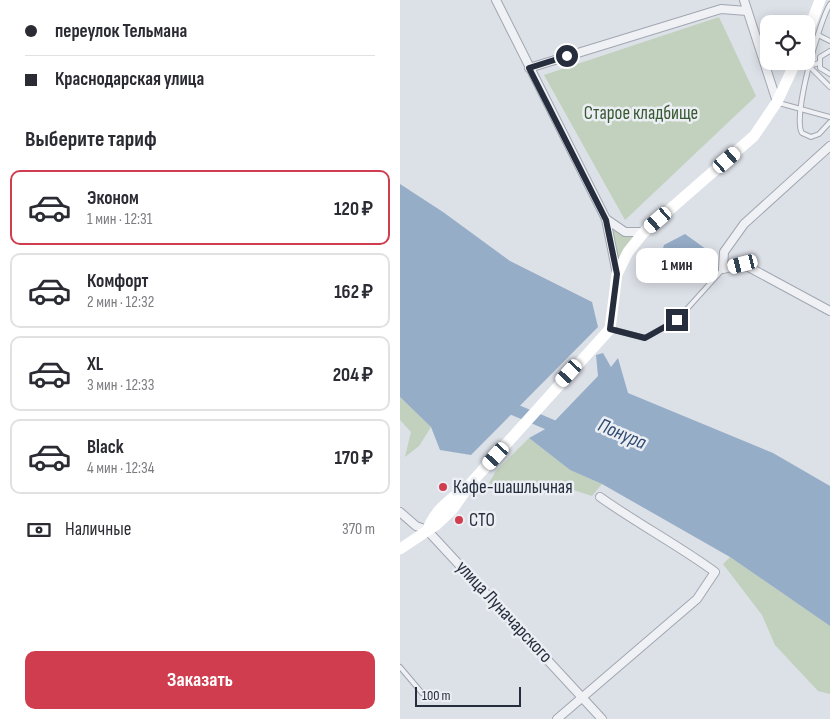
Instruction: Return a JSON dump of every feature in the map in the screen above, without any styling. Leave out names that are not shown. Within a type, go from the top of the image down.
[{"type":"street","points":[[400,549],[427,530],[431,520],[445,504],[471,483],[610,329],[617,274],[606,220],[496,0]]},
{"type":"street","points":[[744,0],[777,102]]},
{"type":"street","points":[[814,15],[820,0]]},
{"type":"street","points":[[529,68],[721,9],[746,11]]},
{"type":"street","points":[[617,274],[628,252],[644,232],[754,136],[777,102],[792,70]]},
{"type":"street","points":[[830,146],[744,224],[724,252],[723,269],[743,264],[830,311]]},
{"type":"street","points":[[606,220],[626,232],[644,232]]},
{"type":"street","points":[[557,719],[584,698],[696,599],[715,572],[679,546],[637,524],[600,497]]},
{"type":"street","name":"улица Луначарского","points":[[400,512],[416,526],[427,530],[602,719]]},
{"type":"lane","points":[[830,4],[821,23],[816,47],[820,57],[820,68],[830,74]]},
{"type":"lane","points":[[818,36],[830,41]]},
{"type":"lane","points":[[820,57],[830,51]]},
{"type":"lane","points":[[815,64],[819,62]]},
{"type":"lane","points":[[808,70],[803,87],[798,125],[802,133],[807,137],[816,136],[830,122]]},
{"type":"lane","points":[[813,70],[830,87]]},
{"type":"lane","points":[[777,102],[830,117]]},
{"type":"lane","points":[[610,329],[645,338],[677,320],[723,269]]},
{"type":"lane","points":[[400,667],[422,693]]},
{"type":"green space","name":"Старое кладбище","points":[[719,17],[756,96],[625,220],[544,75]]},
{"type":"green space","points":[[606,219],[625,232],[644,232],[617,274]]},
{"type":"green space","points":[[400,397],[431,427],[419,446],[405,457],[411,432],[400,420]]},
{"type":"green space","points":[[529,438],[570,470],[602,484],[592,496],[564,487],[542,488],[510,495],[489,483],[496,471]]},
{"type":"green space","points":[[730,557],[830,626],[830,694],[818,691],[775,645],[762,615],[723,564]]},
{"type":"water","points":[[400,184],[443,212],[510,261],[592,302],[598,327],[471,455],[440,450],[431,427],[400,397]]},
{"type":"water","points":[[685,234],[710,252],[693,282],[668,282],[658,264],[664,245]]},
{"type":"water","points":[[603,353],[611,367],[618,358],[628,393],[773,453],[830,486],[830,626],[730,557],[602,484],[570,470],[529,438],[549,427],[598,376],[596,355]]},
{"type":"waterway","name":"Понура","points":[[501,404],[565,431]]},
{"type":"place","name":"Кафе-шашлычная","points":[[443,487]]},
{"type":"place","name":"СТО","points":[[459,520]]},
{"type":"route","points":[[567,56],[529,68],[606,220],[617,274],[610,329],[645,338],[677,320]]}]
